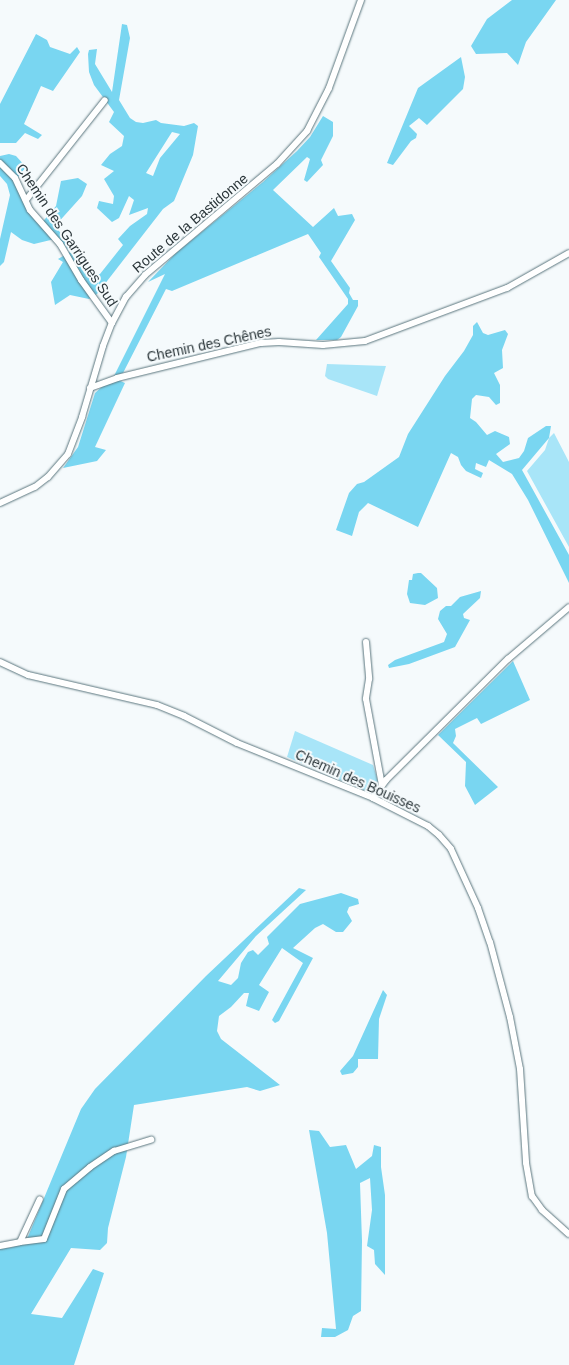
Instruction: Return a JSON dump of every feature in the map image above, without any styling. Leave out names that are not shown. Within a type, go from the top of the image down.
[{"type":"street","name":"Route de la Bastidonne","points":[[0,503],[35,487],[58,467],[73,442],[112,323],[126,297],[145,275],[250,189],[294,147],[314,120],[361,0]]},
{"type":"street","points":[[26,200],[105,100]]},
{"type":"street","name":"Chemin des Garrigues Sud","points":[[0,163],[15,178],[30,210],[60,244],[81,280],[112,323]]},
{"type":"street","name":"Chemin des Chênes","points":[[90,388],[117,378],[261,343],[279,342],[323,345],[365,341],[506,288],[569,253]]},
{"type":"street","points":[[373,798],[382,785],[508,659],[569,608]]},
{"type":"street","points":[[366,642],[369,679],[366,699],[382,785]]},
{"type":"street","name":"Chemin des Bouisses","points":[[0,662],[28,675],[157,705],[184,716],[236,743],[373,798],[428,826],[439,835],[451,849],[490,942],[517,1047],[528,1183],[532,1196],[542,1210],[569,1234]]},
{"type":"street","points":[[0,1246],[44,1239],[64,1189],[114,1150],[151,1140]]},
{"type":"street","points":[[20,1242],[40,1199]]},
{"type":"shaded area","points":[[512,0],[556,0],[526,42],[518,65],[507,53],[476,54],[471,46],[487,19]]},
{"type":"shaded area","points":[[122,24],[127,25],[130,38],[119,100],[130,118],[136,122],[143,123],[156,120],[161,123],[184,126],[194,123],[198,126],[193,155],[174,201],[163,209],[97,294],[89,299],[70,295],[55,305],[51,282],[63,262],[58,259],[70,252],[59,238],[34,244],[22,240],[11,232],[4,262],[0,266],[0,239],[10,195],[7,184],[0,176],[0,156],[9,154],[16,156],[26,167],[15,181],[40,225],[56,206],[61,181],[78,178],[87,184],[82,196],[55,226],[71,246],[89,277],[100,274],[123,245],[118,239],[130,226],[147,214],[148,208],[129,215],[134,200],[129,196],[119,218],[112,222],[97,208],[99,201],[113,204],[114,196],[104,179],[114,171],[101,165],[110,154],[122,146],[124,136],[109,122],[114,112],[94,85],[89,72],[89,50],[97,49],[95,64],[112,92]],"holes":[[[172,132],[180,134],[160,158],[153,176],[146,173]]]},
{"type":"shaded area","points":[[36,34],[47,40],[50,47],[70,54],[77,47],[80,52],[53,91],[41,86],[24,124],[42,135],[38,139],[25,133],[16,143],[0,143],[0,104]]},
{"type":"shaded area","points":[[461,57],[465,77],[463,89],[427,125],[419,118],[409,126],[417,134],[416,138],[411,141],[393,165],[387,163],[418,88]]},
{"type":"shaded area","points":[[323,116],[333,122],[333,136],[321,160],[323,165],[307,182],[304,180],[310,159],[307,157],[273,190],[313,227],[334,208],[338,216],[352,214],[355,220],[331,261],[350,288],[349,293],[353,300],[358,300],[358,306],[341,337],[337,340],[316,340],[348,304],[348,299],[319,257],[321,253],[308,234],[172,291],[166,289],[123,373],[114,376],[165,274],[148,282],[176,253],[263,182],[297,151],[310,137]]},
{"type":"shaded area","points":[[477,322],[483,333],[488,335],[505,330],[508,334],[502,350],[503,368],[494,373],[500,385],[500,403],[496,405],[489,397],[476,395],[472,399],[470,418],[487,435],[495,431],[509,437],[510,444],[496,454],[503,462],[519,458],[524,451],[528,438],[546,426],[551,426],[549,438],[522,470],[569,555],[569,583],[528,500],[512,474],[489,460],[486,467],[476,463],[475,469],[483,473],[481,478],[466,471],[458,457],[451,453],[418,527],[368,503],[359,512],[352,536],[336,530],[349,493],[357,484],[364,482],[399,457],[408,434],[445,376],[464,351],[473,335],[473,326]]},
{"type":"shaded area","points":[[327,364],[386,366],[377,396],[328,379],[325,376]]},
{"type":"shaded area","points":[[118,380],[125,383],[95,447],[106,450],[97,461],[63,468],[78,447],[95,393],[104,385]]},
{"type":"shaded area","points":[[554,433],[569,462],[569,547],[527,471],[545,450],[549,438]]},
{"type":"shaded area","points":[[421,573],[437,588],[438,598],[425,605],[410,603],[407,594],[409,580],[412,580],[413,574]]},
{"type":"shaded area","points":[[481,591],[480,598],[463,614],[464,618],[470,620],[455,647],[409,664],[389,668],[388,665],[395,660],[444,642],[447,634],[438,619],[440,611],[446,606],[451,606],[460,597]]},
{"type":"shaded area","points":[[513,661],[530,700],[481,724],[477,718],[455,729],[456,736],[453,743],[498,787],[475,805],[465,786],[466,762],[438,735]]},
{"type":"shaded area","points":[[295,731],[373,765],[378,781],[370,793],[287,757]]},
{"type":"shaded area","points":[[299,888],[306,890],[256,936],[218,981],[231,985],[238,978],[241,963],[248,952],[253,950],[258,955],[269,944],[267,937],[300,904],[341,893],[358,899],[359,904],[349,907],[347,912],[352,921],[343,932],[336,932],[323,924],[315,928],[293,948],[313,958],[279,1021],[275,1023],[272,1020],[303,963],[282,948],[259,985],[269,992],[259,1011],[246,1006],[249,993],[244,993],[231,1007],[219,1016],[217,1031],[221,1039],[280,1085],[260,1091],[247,1087],[134,1105],[126,1157],[108,1228],[107,1243],[100,1250],[71,1248],[31,1314],[62,1318],[93,1269],[104,1273],[74,1365],[0,1365],[0,1249],[13,1247],[27,1239],[81,1109],[95,1089],[206,976]]},
{"type":"shaded area","points":[[383,990],[387,995],[379,1019],[378,1059],[358,1059],[358,1067],[353,1073],[342,1075],[340,1071],[353,1056]]},
{"type":"shaded area","points":[[309,1130],[319,1131],[330,1147],[346,1145],[356,1169],[372,1156],[374,1145],[381,1147],[381,1167],[385,1195],[385,1275],[375,1264],[374,1250],[367,1246],[372,1210],[370,1178],[360,1183],[362,1241],[361,1311],[353,1316],[348,1330],[335,1337],[321,1337],[322,1328],[336,1329],[327,1233]]}]
